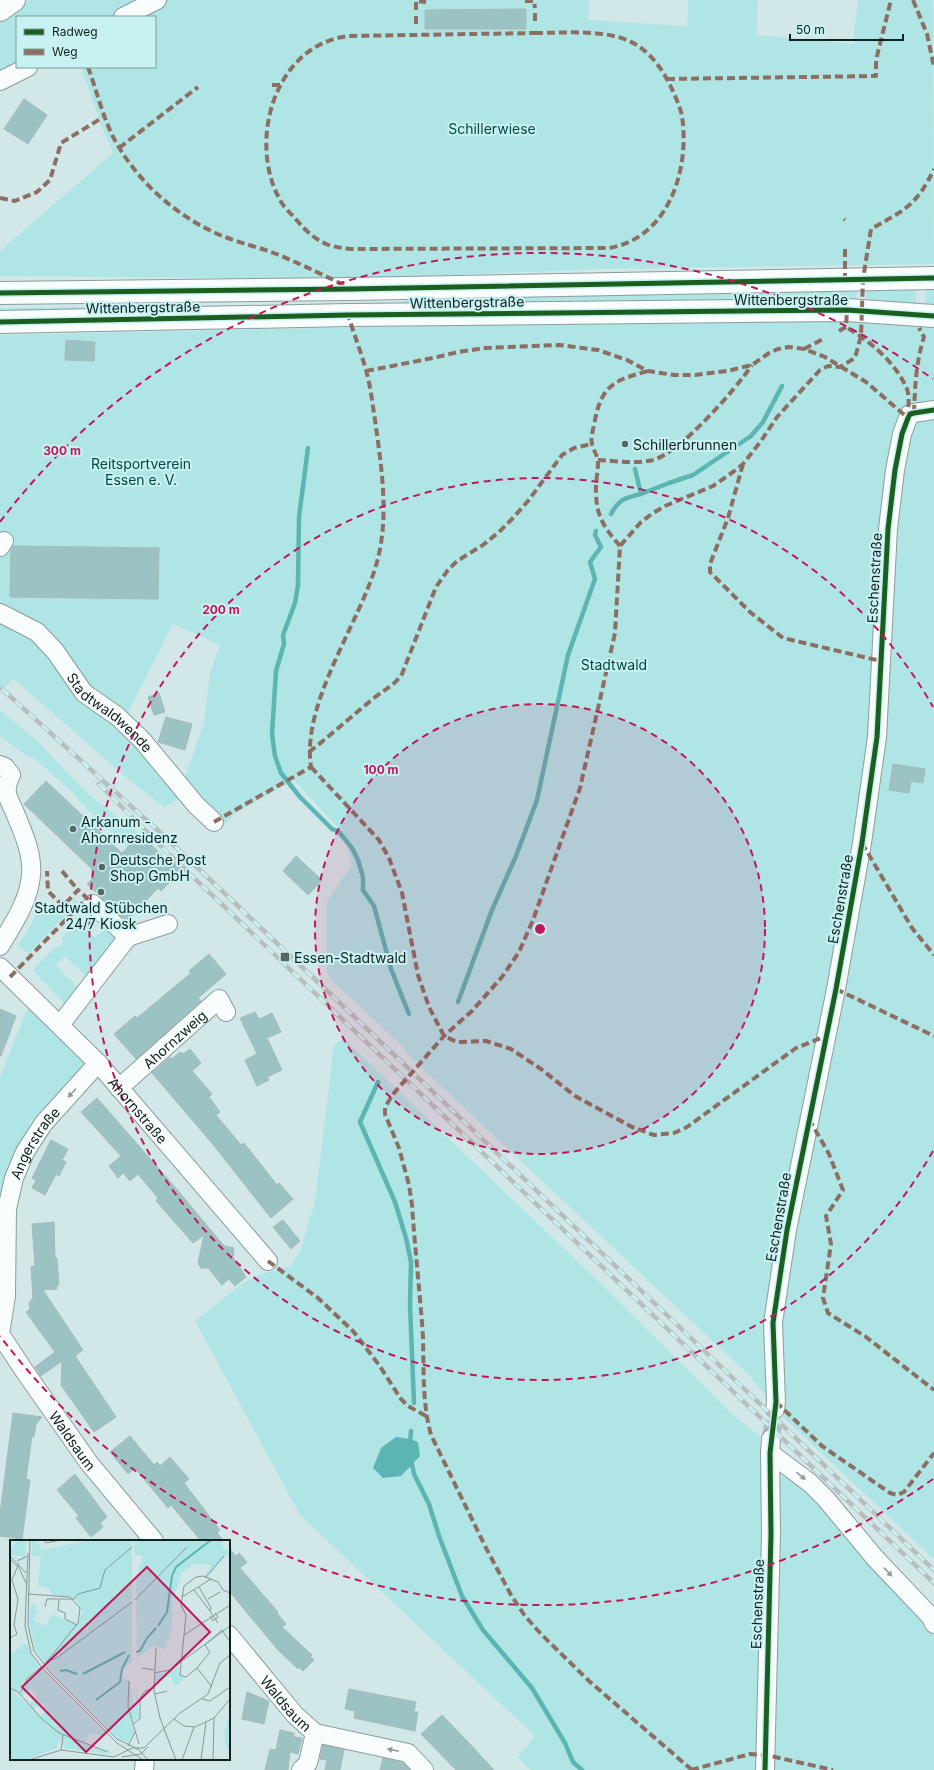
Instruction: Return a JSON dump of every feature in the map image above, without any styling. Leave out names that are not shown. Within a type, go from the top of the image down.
[{"type":"main road","points":[[0,10],[14,0]]},
{"type":"main road","name":"Wittenbergstraße","points":[[0,293],[359,289],[934,278]]},
{"type":"main road","name":"Wittenbergstraße","points":[[0,322],[846,310],[934,316]]},
{"type":"street","points":[[124,16],[157,0]]},
{"type":"street","points":[[0,81],[26,68]]},
{"type":"street","name":"Eschenstraße","points":[[775,1409],[773,1323],[787,1230],[836,989],[862,843],[877,737],[888,529],[895,470],[902,434],[910,414],[934,410]]},
{"type":"street","name":"Stadtwaldwende","points":[[0,613],[37,632],[55,651],[84,692],[117,716],[142,740],[196,805],[214,822]]},
{"type":"street","points":[[0,765],[5,767],[11,775],[7,784],[7,794],[20,824],[30,857],[31,876],[27,893],[19,912],[0,946]]},
{"type":"street","points":[[93,904],[128,937]]},
{"type":"street","points":[[60,1025],[128,937],[168,924]]},
{"type":"street","name":"Ahornstraße","points":[[0,967],[98,1063],[268,1262]]},
{"type":"street","name":"Ahornzweig","points":[[118,1088],[219,999],[226,1012]]},
{"type":"street","name":"Angerstraße","points":[[0,1334],[6,1296],[7,1209],[14,1178],[25,1152],[44,1124],[98,1063]]},
{"type":"street","name":"Waldsaum","points":[[0,1334],[89,1462],[153,1540]]},
{"type":"street","name":"Eschenstraße","points":[[765,1770],[771,1534],[771,1446],[793,1469],[826,1499],[875,1558],[931,1617],[934,1624]]},
{"type":"street","name":"Waldsaum","points":[[230,1636],[295,1714],[314,1733],[408,1753],[424,1770]]},
{"type":"street","points":[[306,1768],[314,1733]]},
{"type":"street","points":[[144,1770],[145,1760]]},
{"type":"green space","name":"Schillerwiese","points":[[30,0],[589,0],[588,20],[687,26],[688,0],[758,0],[756,35],[855,44],[854,33],[858,0],[933,0],[934,264],[604,269],[342,279],[0,276],[0,251],[113,153],[102,127],[81,68],[156,68],[156,16],[16,16],[16,68],[38,68],[0,87],[0,21]]},
{"type":"green space","points":[[857,287],[856,303],[0,314],[0,308],[390,304],[441,294]]},
{"type":"green space","points":[[866,287],[916,287],[916,307],[866,306]]},
{"type":"green space","points":[[926,287],[934,288],[934,306],[925,307]]},
{"type":"green space","name":"Stadtwald","points":[[749,319],[934,323],[934,1559],[782,1416],[749,1375],[427,1073],[405,1052],[406,1050],[333,981],[327,972],[327,901],[352,865],[343,833],[294,780],[238,812],[215,833],[181,798],[164,807],[127,778],[14,679],[0,691],[0,335]],"holes":[[[173,624],[220,645],[210,672],[204,723],[184,780],[127,714]]]},
{"type":"green space","points":[[0,710],[36,740],[88,794],[140,834],[128,847],[84,806],[69,789],[35,759],[24,754],[0,736]]},
{"type":"green space","points":[[75,899],[78,902],[28,954],[18,945],[31,925],[41,900],[59,915]]},
{"type":"green space","points":[[78,920],[95,938],[105,928],[115,938],[114,942],[86,976],[65,956],[56,965],[78,988],[64,1003],[33,971],[34,968],[56,946],[61,946],[63,941],[62,938]]},
{"type":"green space","points":[[29,1004],[88,1066],[31,1121],[0,1200],[0,1077]]},
{"type":"green space","points":[[343,1038],[596,1279],[735,1417],[760,1436],[761,1460],[784,1471],[934,1627],[934,1770],[530,1770],[518,1757],[535,1736],[300,1515],[195,1321],[243,1283],[262,1274],[291,1266],[301,1249],[315,1201],[334,1045]]},
{"type":"shaded area","points":[[396,1437],[418,1442],[420,1456],[401,1476],[383,1478],[373,1468],[381,1448]]},
{"type":"building","points":[[526,9],[526,29],[425,29],[425,10]]},
{"type":"building","points":[[24,99],[47,115],[28,144],[4,129]]},
{"type":"building","points":[[66,340],[95,342],[94,361],[65,360]]},
{"type":"building","points":[[13,546],[159,548],[158,599],[10,597],[11,550]]},
{"type":"building","points":[[159,693],[165,712],[154,715],[148,697]]},
{"type":"building","points":[[166,717],[192,724],[185,750],[158,742]]},
{"type":"building","points":[[893,764],[925,769],[923,783],[911,781],[909,793],[889,790]]},
{"type":"building","name":"Arkanum - Ahornresidenz","points":[[46,781],[122,853],[140,834],[168,861],[170,859],[182,870],[161,891],[158,888],[127,921],[87,884],[92,879],[92,869],[24,804]]},
{"type":"building","points":[[296,856],[322,880],[308,895],[283,871]]},
{"type":"building","points":[[209,954],[226,974],[198,998],[201,1001],[136,1059],[114,1034],[135,1016],[137,1018],[191,973],[189,971]]},
{"type":"building","points":[[0,1009],[16,1016],[1,1056],[0,1056]]},
{"type":"building","points":[[255,1012],[259,1019],[272,1013],[281,1032],[267,1038],[282,1070],[267,1077],[269,1080],[257,1086],[245,1060],[257,1054],[240,1018]]},
{"type":"building","points":[[190,1049],[201,1063],[192,1071],[212,1094],[209,1097],[220,1112],[216,1115],[241,1145],[244,1143],[277,1185],[279,1183],[293,1199],[271,1218],[211,1142],[152,1073],[170,1057],[172,1059],[180,1052],[183,1054]]},
{"type":"building","points":[[97,1098],[224,1246],[234,1248],[233,1257],[246,1277],[235,1286],[229,1279],[222,1285],[208,1268],[201,1268],[198,1263],[204,1235],[193,1243],[156,1201],[158,1198],[138,1174],[130,1181],[123,1173],[118,1178],[109,1166],[121,1156],[81,1112]]},
{"type":"building","points":[[51,1140],[68,1149],[62,1160],[66,1162],[59,1176],[56,1174],[45,1195],[32,1188],[36,1180],[32,1178]]},
{"type":"building","points":[[283,1220],[300,1241],[291,1249],[273,1227]]},
{"type":"building","points":[[54,1222],[55,1258],[57,1258],[59,1285],[57,1285],[57,1289],[43,1290],[83,1350],[75,1356],[116,1417],[94,1432],[61,1385],[62,1361],[41,1376],[35,1367],[55,1352],[26,1312],[30,1309],[29,1303],[33,1298],[31,1267],[35,1266],[32,1224]]},
{"type":"building","points":[[13,1413],[42,1417],[36,1424],[34,1437],[32,1436],[26,1479],[30,1480],[22,1539],[0,1536],[0,1514]]},
{"type":"building","points":[[130,1436],[154,1465],[157,1462],[160,1466],[170,1457],[189,1479],[184,1483],[220,1530],[217,1533],[223,1540],[200,1540],[171,1505],[168,1508],[135,1468],[128,1474],[110,1452]]},
{"type":"building","points":[[75,1474],[107,1517],[100,1523],[103,1527],[91,1537],[76,1518],[79,1516],[57,1490]]},
{"type":"building","points":[[230,1549],[236,1556],[239,1553],[247,1562],[240,1568],[278,1612],[277,1613],[286,1624],[282,1627],[312,1655],[310,1657],[314,1660],[303,1671],[299,1667],[298,1669],[278,1650],[230,1592]]},
{"type":"building","points":[[349,1689],[416,1702],[414,1712],[418,1712],[415,1731],[354,1718],[355,1711],[345,1709]]},
{"type":"building","points":[[247,1692],[269,1701],[264,1724],[242,1719]]},
{"type":"building","points":[[442,1715],[494,1770],[456,1770],[421,1734]]},
{"type":"building","points":[[280,1730],[294,1733],[294,1737],[302,1738],[298,1754],[290,1752],[288,1770],[265,1770],[270,1749],[276,1750]]},
{"type":"building","points":[[323,1745],[344,1750],[340,1770],[325,1770],[327,1760],[320,1759]]},
{"type":"building","points":[[383,1758],[403,1763],[410,1770],[380,1770]]},
{"type":"waterway","points":[[641,494],[693,475],[751,436],[763,422],[782,386]]},
{"type":"waterway","points":[[308,448],[299,517],[298,585],[295,603],[283,635],[284,644],[276,671],[272,734],[275,756],[281,773],[300,797],[332,829],[339,832],[352,848],[358,860],[363,877],[363,890],[374,906],[391,969],[409,1014]]},
{"type":"waterway","points":[[611,514],[620,502],[641,494],[635,469]]},
{"type":"waterway","points":[[458,1002],[492,910],[516,856],[537,800],[568,655],[595,579],[590,562],[601,547],[595,535],[596,531]]},
{"type":"waterway","points":[[378,1082],[360,1122],[395,1202],[406,1238],[411,1262],[410,1305],[414,1403]]},
{"type":"waterway","points":[[410,1443],[411,1431]]},
{"type":"waterway","points":[[411,1460],[414,1474],[429,1504],[439,1536],[462,1596],[483,1630],[532,1688],[565,1743],[573,1762],[582,1770]]},
{"type":"tunnel","points":[[771,1439],[775,1409]]},
{"type":"railway","points":[[2,689],[163,835],[934,1570]]},
{"type":"railway","points":[[99,784],[169,854],[934,1583]]},
{"type":"marked path","points":[[667,79],[876,76],[876,60],[891,0]]},
{"type":"marked path","points":[[913,0],[927,34],[934,67]]},
{"type":"marked path","points":[[416,10],[416,1],[426,2]]},
{"type":"marked path","points":[[525,1],[534,1],[535,8]]},
{"type":"marked path","points":[[535,13],[535,21]]},
{"type":"marked path","points":[[416,16],[416,24]]},
{"type":"marked path","points":[[583,32],[619,37],[636,44],[648,54],[659,66],[667,80],[682,116],[684,136],[682,158],[678,178],[671,198],[661,216],[647,231],[630,242],[609,248],[350,249],[329,245],[317,239],[305,229],[280,200],[270,176],[266,151],[268,124],[274,99],[286,76],[302,57],[323,43],[349,36],[535,33],[583,32]]},
{"type":"marked path","points":[[88,68],[105,119],[114,139],[140,177],[165,201],[194,222],[209,230],[225,237],[279,255],[348,287]]},
{"type":"marked path","points":[[272,85],[281,85]]},
{"type":"marked path","points":[[119,148],[198,87]]},
{"type":"marked path","points":[[0,198],[15,201],[37,192],[50,180],[61,143],[105,116]]},
{"type":"marked path","points":[[692,1770],[589,1681],[541,1634],[525,1616],[511,1595],[486,1548],[431,1435],[425,1398],[423,1337],[412,1205],[409,1185],[399,1148],[385,1114],[385,1107],[394,1093],[444,1036],[472,1011],[502,977],[519,952],[533,920],[580,788],[615,633],[620,546],[641,522],[653,513],[665,506],[713,486],[733,472],[743,464],[777,417],[820,370],[828,366],[840,367],[855,358],[861,336],[863,279],[871,229],[893,217],[916,199],[934,169]]},
{"type":"marked path","points":[[845,249],[845,280]]},
{"type":"marked path","points":[[839,331],[846,327],[847,310]]},
{"type":"marked path","points":[[214,822],[311,767],[310,742],[315,717],[323,690],[369,586],[377,562],[383,529],[384,512],[382,477],[368,377],[348,315]]},
{"type":"marked path","points":[[366,371],[485,348],[559,345],[598,350],[627,360],[648,371],[674,375],[695,375],[727,371],[752,365],[769,353],[778,349],[789,347],[804,349],[825,357],[866,382],[908,418],[908,392],[896,370],[873,346],[846,327]]},
{"type":"marked path","points":[[914,413],[915,384],[921,346],[924,337],[919,328]]},
{"type":"marked path","points":[[804,349],[825,338]]},
{"type":"marked path","points":[[598,460],[640,462],[653,460],[664,455],[678,446],[707,419],[734,389],[752,365]]},
{"type":"marked path","points":[[620,546],[600,518],[596,493],[598,462],[592,444],[592,436],[598,408],[606,391],[612,385],[627,377],[648,371]]},
{"type":"marked path","points":[[309,752],[392,685],[402,674],[436,587],[448,570],[457,561],[483,545],[513,518],[528,501],[562,455],[574,448],[592,444]]},
{"type":"marked path","points":[[743,464],[728,518],[710,564],[710,572],[750,612],[783,638],[881,661]]},
{"type":"marked path","points":[[311,767],[379,840],[389,858],[402,893],[418,975],[429,1007],[444,1036],[457,1042],[486,1041],[511,1049],[541,1069],[575,1096],[632,1127],[654,1135],[674,1133],[687,1127],[796,1048],[826,1036]]},
{"type":"marked path","points":[[862,843],[912,928],[934,955]]},
{"type":"marked path","points":[[10,977],[87,898],[78,890],[63,906],[48,891],[47,871]]},
{"type":"marked path","points":[[62,871],[78,890]]},
{"type":"marked path","points":[[836,989],[934,1036]]},
{"type":"marked path","points":[[809,1119],[829,1154],[843,1190],[826,1216],[831,1244],[823,1298],[828,1313],[866,1337],[934,1390]]},
{"type":"marked path","points":[[268,1261],[318,1298],[353,1331],[379,1365],[401,1399],[408,1406],[426,1416]]},
{"type":"marked path","points":[[776,1402],[822,1446],[890,1493],[897,1495],[904,1492],[934,1453]]},
{"type":"marked path","points":[[691,1770],[750,1754],[766,1755],[833,1770]]},
{"type":"cycle path","points":[[0,293],[351,289],[934,278]]},
{"type":"cycle path","points":[[0,322],[348,315],[847,310],[934,316]]},
{"type":"cycle path","points":[[765,1770],[771,1534],[770,1453],[776,1402],[773,1323],[787,1230],[836,989],[862,843],[877,737],[888,529],[895,470],[902,434],[910,414],[934,410]]},
{"type":"place","name":"Schillerbrunnen","points":[[625,444]]},
{"type":"place","name":"Arkanum - Ahornresidenz","points":[[73,829]]},
{"type":"place","name":"Deutsche Post Shop GmbH","points":[[102,867]]},
{"type":"place","name":"Stadtwald Stübchen 24/7 Kiosk","points":[[101,892]]},
{"type":"place","name":"Essen-Stadtwald","points":[[285,957]]},
{"type":"park label","name":"Reitsportverein Essen e. V.","points":[[141,472]]}]
